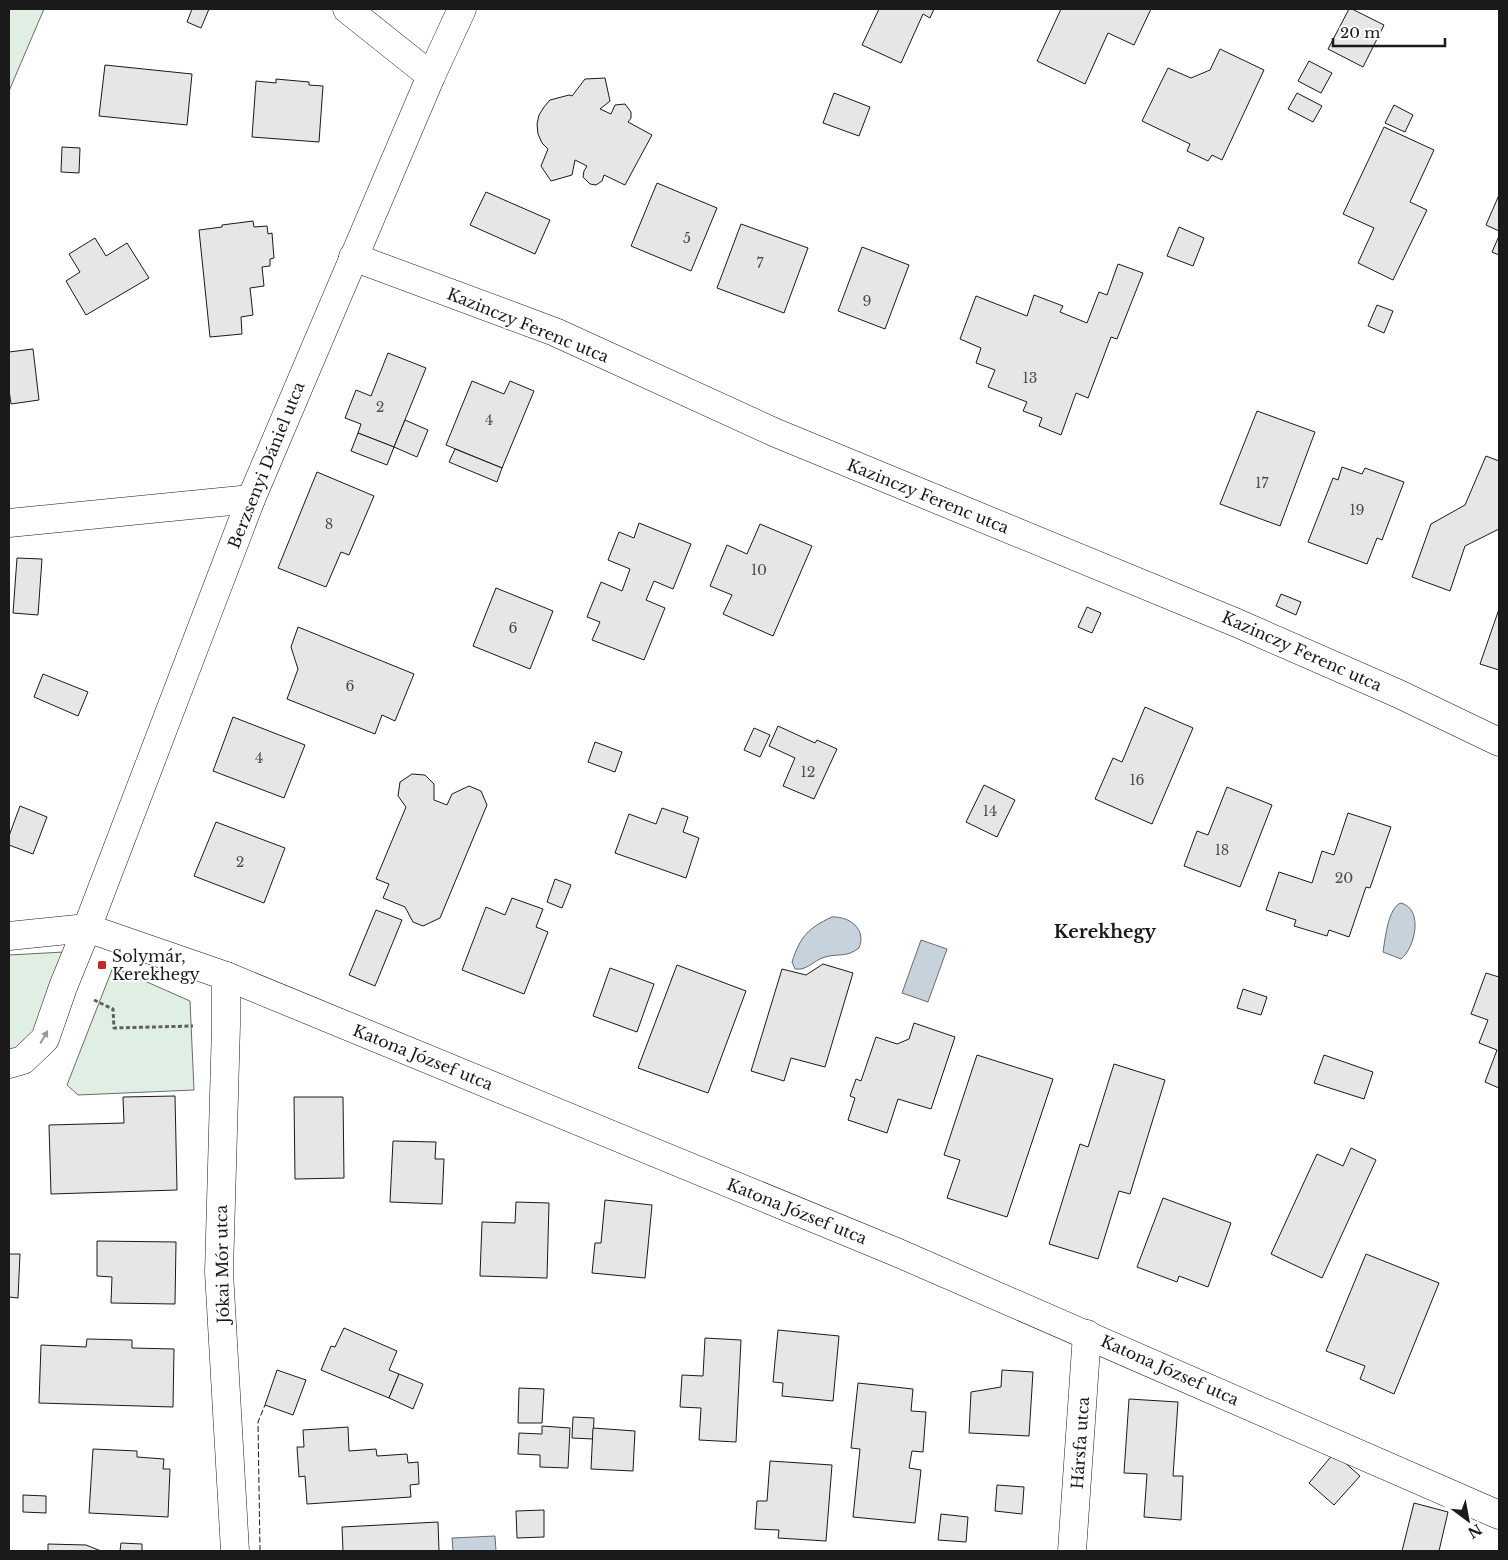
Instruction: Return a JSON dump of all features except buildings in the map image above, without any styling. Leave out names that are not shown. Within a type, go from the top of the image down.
[{"type":"street","points":[[347,9],[431,76]]},
{"type":"street","name":"Berzsenyi Dániel utca","points":[[9,1064],[23,1060],[45,1039],[63,987],[251,500],[353,257],[462,9]]},
{"type":"street","name":"Kazinczy Ferenc utca","points":[[353,257],[555,332],[776,433],[1237,622],[1399,694],[1499,742]]},
{"type":"street","points":[[9,523],[251,500]]},
{"type":"street","points":[[9,936],[87,928]]},
{"type":"street","name":"Katona József utca","points":[[87,928],[226,976],[896,1252],[1499,1515]]},
{"type":"street","name":"Jókai Mór utca","points":[[226,976],[219,1272],[234,1551]]},
{"type":"street","name":"Hársfa utca","points":[[1072,1551],[1087,1334]]},
{"type":"path","points":[[114,1028],[226,1025]]},
{"type":"green space","points":[[9,9],[44,9],[9,91]]},
{"type":"green space","points":[[64,952],[35,1030],[26,1042],[9,1052],[9,955]]},
{"type":"green space","points":[[113,967],[190,1001],[194,1090],[78,1095],[67,1085]]},
{"type":"shaded area","points":[[1401,903],[1413,913],[1415,929],[1410,946],[1401,959],[1383,952],[1390,917]]},
{"type":"shaded area","points":[[832,917],[845,919],[855,925],[861,935],[859,948],[850,953],[821,958],[807,967],[795,969],[792,962],[798,946],[806,934],[817,925]]},
{"type":"shaded area","points":[[921,940],[947,949],[928,1002],[902,993]]},
{"type":"shaded area","points":[[495,1536],[496,1551],[453,1551],[452,1538]]},
{"type":"fence","points":[[260,1551],[258,1422],[265,1405]]},
{"type":"place","name":"Solymár, Kerekhegy","points":[[102,965]]},
{"type":"district","name":"Kerekhegy","points":[[1105,932]]}]
